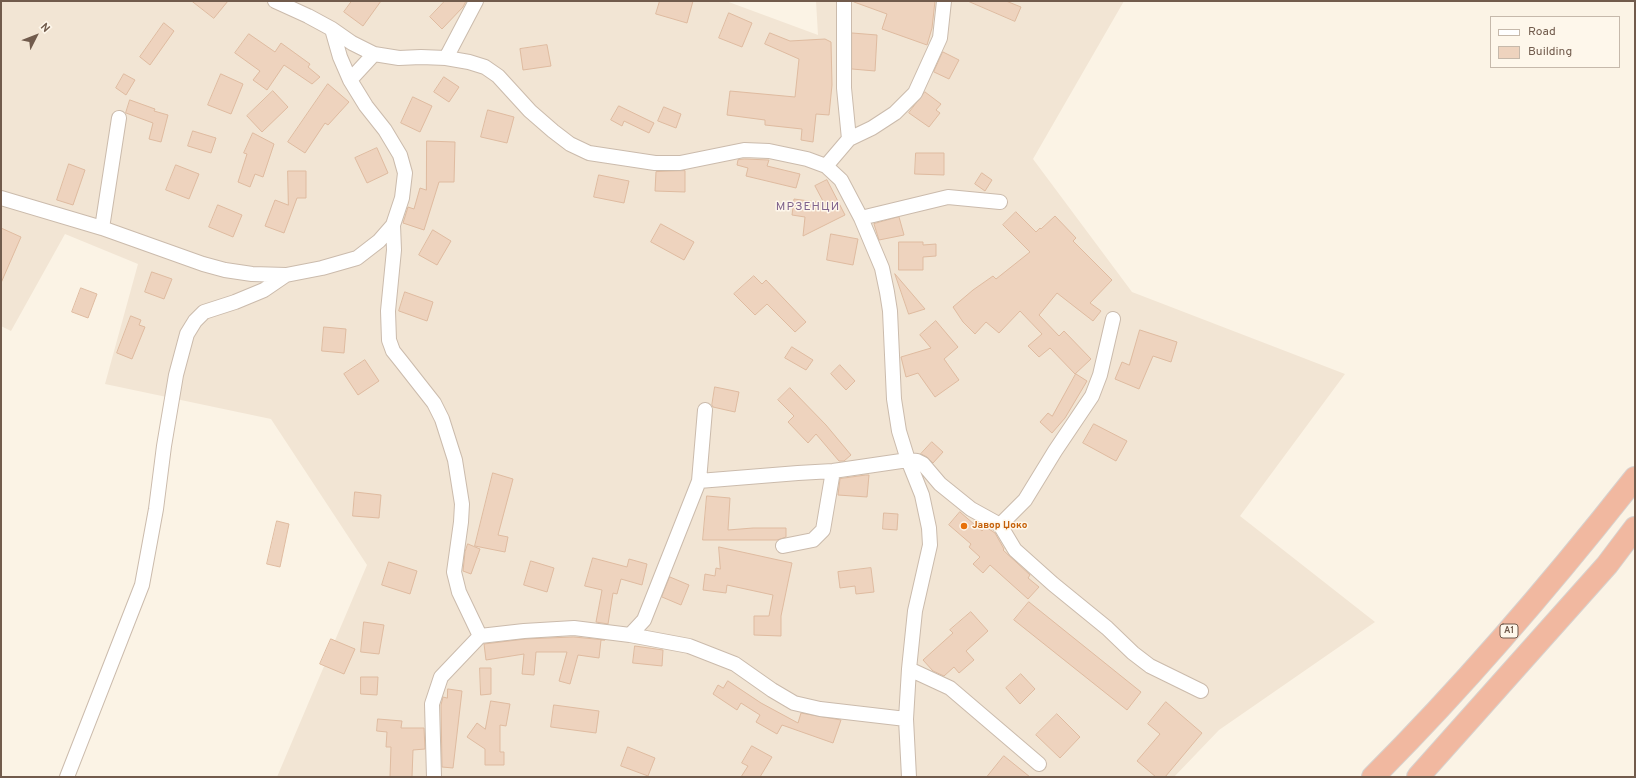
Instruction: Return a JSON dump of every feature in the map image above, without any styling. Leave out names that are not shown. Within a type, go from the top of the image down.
[{"type":"highway","name":"A1","points":[[1373,777],[1420,730],[1517,622],[1635,478]]},
{"type":"highway","points":[[1418,777],[1607,565],[1635,528]]},
{"type":"street","points":[[275,1],[308,16],[332,29],[352,43],[374,54],[399,58],[446,58],[469,62],[485,68],[498,76],[530,111],[553,131],[570,144],[590,153],[622,160],[655,163],[680,163],[744,150],[770,151],[808,159],[826,166],[841,180],[861,218],[882,268],[890,311],[894,399],[899,432],[922,495],[930,528],[930,544],[915,611],[909,669],[906,719],[909,777]]},
{"type":"street","points":[[446,58],[476,1]]},
{"type":"street","points":[[844,1],[844,88],[849,139]]},
{"type":"street","points":[[826,166],[849,139],[872,128],[894,113],[915,93],[940,38],[944,1]]},
{"type":"street","points":[[332,29],[340,57],[350,80],[366,106],[385,130],[400,155],[405,173],[402,198],[393,225],[394,250],[388,310],[390,340],[393,351],[400,362],[434,403],[442,419],[453,453],[462,504],[454,572],[460,592],[480,636]]},
{"type":"street","points":[[350,80],[374,54]]},
{"type":"street","points":[[102,228],[119,118]]},
{"type":"street","points":[[1,198],[102,228],[225,270],[252,274],[286,275],[322,268],[357,258],[379,241],[393,225]]},
{"type":"street","points":[[861,218],[948,198],[1000,202]]},
{"type":"street","points":[[67,777],[142,584],[156,509],[164,446],[176,375],[187,334],[195,321],[204,312],[235,302],[264,290],[286,275]]},
{"type":"street","points":[[1000,525],[1025,500],[1055,450],[1092,396],[1100,375],[1113,319]]},
{"type":"street","points":[[630,635],[644,620],[699,481],[705,410]]},
{"type":"street","points":[[699,481],[833,471],[908,460],[917,461],[923,464],[940,484],[971,509],[1000,525],[1015,550],[1053,584],[1107,628],[1133,653],[1150,666],[1201,691]]},
{"type":"street","points":[[784,546],[813,540],[823,530],[833,471]]},
{"type":"street","points":[[434,777],[432,704],[441,677],[480,636],[524,630],[574,628],[630,635],[689,646],[735,664],[772,690],[794,703],[820,709],[906,719]]},
{"type":"street","points":[[909,669],[950,688],[1039,764]]},
{"type":"shaded area","points":[[1,1],[726,1],[818,35],[816,1],[1124,1],[1033,159],[1132,292],[1345,374],[1240,516],[1375,622],[1219,730],[1174,777],[277,777],[367,565],[271,419],[105,384],[138,264],[65,234],[11,331],[1,326]]},
{"type":"building","points":[[192,1],[228,1],[214,18]]},
{"type":"building","points":[[352,1],[381,1],[363,26],[344,12]]},
{"type":"building","points":[[445,1],[466,1],[463,7],[442,29],[430,17]]},
{"type":"building","points":[[660,1],[693,1],[687,23],[656,14]]},
{"type":"building","points":[[854,1],[935,1],[932,28],[927,45],[882,29],[887,14]]},
{"type":"building","points":[[968,1],[1006,1],[1021,7],[1015,21]]},
{"type":"building","points":[[729,13],[752,23],[742,47],[719,38]]},
{"type":"building","points":[[164,23],[174,31],[150,65],[140,57]]},
{"type":"building","points":[[770,33],[790,41],[825,39],[831,42],[832,85],[829,115],[816,114],[813,142],[801,140],[802,129],[765,125],[765,120],[727,115],[730,91],[795,97],[799,59],[765,44]]},
{"type":"building","points":[[852,33],[877,35],[875,71],[852,69]]},
{"type":"building","points":[[249,34],[275,52],[281,43],[310,64],[308,67],[320,77],[312,84],[284,65],[267,90],[253,80],[260,71],[235,53]]},
{"type":"building","points":[[547,45],[551,66],[523,70],[520,49]]},
{"type":"building","points":[[943,52],[959,60],[949,79],[934,72]]},
{"type":"building","points":[[124,74],[135,80],[126,95],[116,88]]},
{"type":"building","points":[[221,74],[243,84],[231,114],[208,105]]},
{"type":"building","points":[[444,77],[459,87],[449,102],[434,92]]},
{"type":"building","points":[[328,84],[349,102],[328,125],[325,123],[305,153],[288,142]]},
{"type":"building","points":[[273,91],[288,107],[262,132],[247,116]]},
{"type":"building","points":[[925,92],[941,104],[936,110],[940,113],[929,127],[909,113]]},
{"type":"building","points":[[413,97],[432,106],[420,132],[401,123]]},
{"type":"building","points":[[130,100],[155,109],[154,111],[168,115],[161,142],[149,139],[153,123],[126,113]]},
{"type":"building","points":[[619,106],[654,123],[649,133],[624,121],[622,126],[611,120]]},
{"type":"building","points":[[664,107],[681,114],[676,128],[658,121]]},
{"type":"building","points":[[488,110],[514,117],[507,143],[481,137]]},
{"type":"building","points":[[193,131],[216,138],[211,153],[188,146]]},
{"type":"building","points":[[253,133],[274,144],[263,177],[255,174],[250,187],[238,182],[247,154],[244,153]]},
{"type":"building","points":[[427,141],[455,142],[454,182],[439,182],[424,230],[403,223],[408,207],[414,209],[420,188],[426,190]]},
{"type":"building","points":[[377,148],[388,173],[367,183],[355,158]]},
{"type":"building","points":[[916,153],[944,153],[944,175],[915,174]]},
{"type":"building","points":[[738,160],[769,160],[767,166],[800,174],[796,188],[746,176],[748,168],[737,165]]},
{"type":"building","points":[[69,164],[85,170],[73,205],[57,200]]},
{"type":"building","points":[[176,165],[199,174],[189,199],[166,190]]},
{"type":"building","points":[[288,171],[306,171],[306,198],[297,198],[284,233],[265,226],[275,200],[288,205]]},
{"type":"building","points":[[685,171],[685,192],[655,191],[656,172]]},
{"type":"building","points":[[982,173],[992,180],[985,191],[975,184]]},
{"type":"building","points":[[599,175],[629,181],[624,203],[594,197]]},
{"type":"building","points":[[827,180],[845,215],[803,236],[805,217],[792,215],[794,199],[824,203],[815,186]]},
{"type":"building","points":[[218,205],[242,215],[233,237],[209,227]]},
{"type":"building","points":[[1016,212],[1036,232],[1055,216],[1076,238],[1073,241],[1112,280],[1090,303],[1101,311],[1093,321],[1057,293],[1039,315],[1059,336],[1064,331],[1091,359],[1075,374],[1050,348],[1039,357],[1028,346],[1042,334],[1020,311],[999,333],[986,322],[975,334],[963,322],[953,307],[993,276],[996,279],[1030,252],[1003,225]]},
{"type":"building","points":[[899,217],[904,235],[879,240],[874,224]]},
{"type":"building","points":[[661,224],[694,242],[684,260],[651,242]]},
{"type":"building","points":[[1,228],[21,237],[1,283]]},
{"type":"building","points":[[433,230],[451,241],[437,265],[419,255]]},
{"type":"building","points":[[831,234],[858,239],[853,265],[827,260]]},
{"type":"building","points":[[899,242],[923,242],[923,245],[936,244],[936,256],[923,257],[923,270],[899,270]]},
{"type":"building","points":[[152,272],[172,279],[164,299],[145,292]]},
{"type":"building","points":[[895,274],[925,309],[909,314]]},
{"type":"building","points":[[754,276],[762,284],[766,280],[806,322],[795,332],[767,304],[755,315],[734,294]]},
{"type":"building","points":[[81,288],[97,294],[88,318],[72,312]]},
{"type":"building","points":[[405,292],[433,302],[427,321],[399,311]]},
{"type":"building","points":[[131,316],[141,320],[139,325],[145,327],[132,359],[117,353]]},
{"type":"building","points":[[936,321],[958,347],[944,359],[959,380],[935,397],[918,373],[906,377],[901,357],[931,348],[920,335]]},
{"type":"building","points":[[324,327],[346,329],[344,353],[322,351]]},
{"type":"building","points":[[1140,330],[1177,342],[1171,362],[1153,356],[1139,389],[1115,379],[1122,362],[1129,365]]},
{"type":"building","points":[[792,347],[813,360],[806,370],[785,358]]},
{"type":"building","points":[[365,360],[379,381],[358,395],[344,374]]},
{"type":"building","points":[[840,365],[855,381],[846,390],[831,374]]},
{"type":"building","points":[[1076,374],[1087,381],[1065,418],[1052,433],[1040,422],[1048,413],[1052,416]]},
{"type":"building","points":[[715,387],[739,392],[735,412],[713,407]]},
{"type":"building","points":[[790,388],[826,425],[851,455],[844,461],[839,461],[816,434],[808,443],[788,422],[794,416],[778,400]]},
{"type":"building","points":[[1094,424],[1127,441],[1116,461],[1083,443]]},
{"type":"building","points":[[932,442],[943,452],[933,463],[921,454]]},
{"type":"building","points":[[493,473],[513,479],[498,535],[508,537],[505,552],[475,546]]},
{"type":"building","points":[[869,475],[867,497],[838,495],[840,479]]},
{"type":"building","points":[[355,492],[381,495],[379,518],[353,516]]},
{"type":"building","points":[[707,496],[730,498],[728,530],[786,528],[786,537],[777,540],[703,540]]},
{"type":"building","points":[[960,512],[982,531],[986,527],[995,533],[1004,549],[1003,550],[1030,575],[1028,578],[1039,587],[1028,599],[990,565],[983,573],[973,564],[980,557],[969,547],[971,544],[949,525]]},
{"type":"building","points":[[884,513],[898,514],[897,530],[883,529]]},
{"type":"building","points":[[277,521],[289,524],[280,567],[267,564]]},
{"type":"building","points":[[468,544],[480,549],[471,574],[463,571],[465,552]]},
{"type":"building","points":[[719,547],[792,563],[781,616],[781,636],[754,635],[754,616],[769,616],[773,595],[727,585],[726,593],[703,590],[705,574],[715,576],[716,568],[720,569]]},
{"type":"building","points":[[593,558],[627,567],[629,559],[647,564],[642,585],[621,579],[617,594],[613,593],[608,624],[596,622],[602,590],[585,586]]},
{"type":"building","points":[[531,561],[554,568],[547,592],[524,585]]},
{"type":"building","points":[[389,562],[417,571],[410,594],[382,585]]},
{"type":"building","points":[[871,568],[874,592],[856,594],[855,586],[840,588],[838,572]]},
{"type":"building","points":[[670,577],[689,585],[681,605],[662,597]]},
{"type":"building","points":[[1029,602],[1141,692],[1127,710],[1014,620]]},
{"type":"building","points":[[971,612],[988,631],[966,651],[974,660],[959,673],[954,667],[944,676],[933,671],[923,660],[953,633],[950,630]]},
{"type":"building","points":[[364,622],[384,625],[379,654],[361,652]]},
{"type":"building","points":[[574,637],[605,640],[601,640],[599,658],[578,655],[570,684],[559,681],[567,652],[536,652],[534,675],[522,674],[524,654],[486,660],[484,644],[525,639]]},
{"type":"building","points":[[331,639],[355,649],[344,674],[320,664]]},
{"type":"building","points":[[635,646],[663,650],[662,666],[633,663]]},
{"type":"building","points":[[480,668],[491,668],[491,694],[481,695]]},
{"type":"building","points":[[1021,674],[1035,689],[1020,704],[1006,688]]},
{"type":"building","points":[[361,677],[378,677],[377,695],[361,694]]},
{"type":"building","points":[[728,681],[761,703],[798,723],[801,713],[841,720],[833,743],[782,725],[777,734],[756,722],[760,715],[741,703],[737,710],[713,694],[718,685],[723,688]]},
{"type":"building","points":[[448,689],[462,691],[453,768],[442,767],[441,705],[443,697],[447,698]]},
{"type":"building","points":[[491,701],[510,704],[506,726],[500,725],[500,752],[504,752],[504,765],[485,765],[485,749],[467,737],[477,723],[485,729]]},
{"type":"building","points":[[1166,702],[1202,733],[1165,777],[1156,777],[1137,761],[1160,734],[1148,724]]},
{"type":"building","points":[[554,705],[599,711],[596,733],[551,727]]},
{"type":"building","points":[[1057,714],[1080,737],[1060,758],[1036,735]]},
{"type":"building","points":[[378,719],[402,721],[401,728],[424,728],[425,749],[413,750],[412,777],[390,777],[391,747],[386,747],[387,732],[377,731]]},
{"type":"building","points":[[752,746],[772,757],[760,777],[741,777],[748,766],[742,763]]},
{"type":"building","points":[[628,747],[655,758],[648,776],[621,766]]},
{"type":"building","points":[[1004,756],[1030,777],[987,777]]},
{"type":"place","name":"Јавор Џоко","points":[[964,526]]},
{"type":"district","name":"МРЗЕНЦИ","points":[[808,208]]}]
